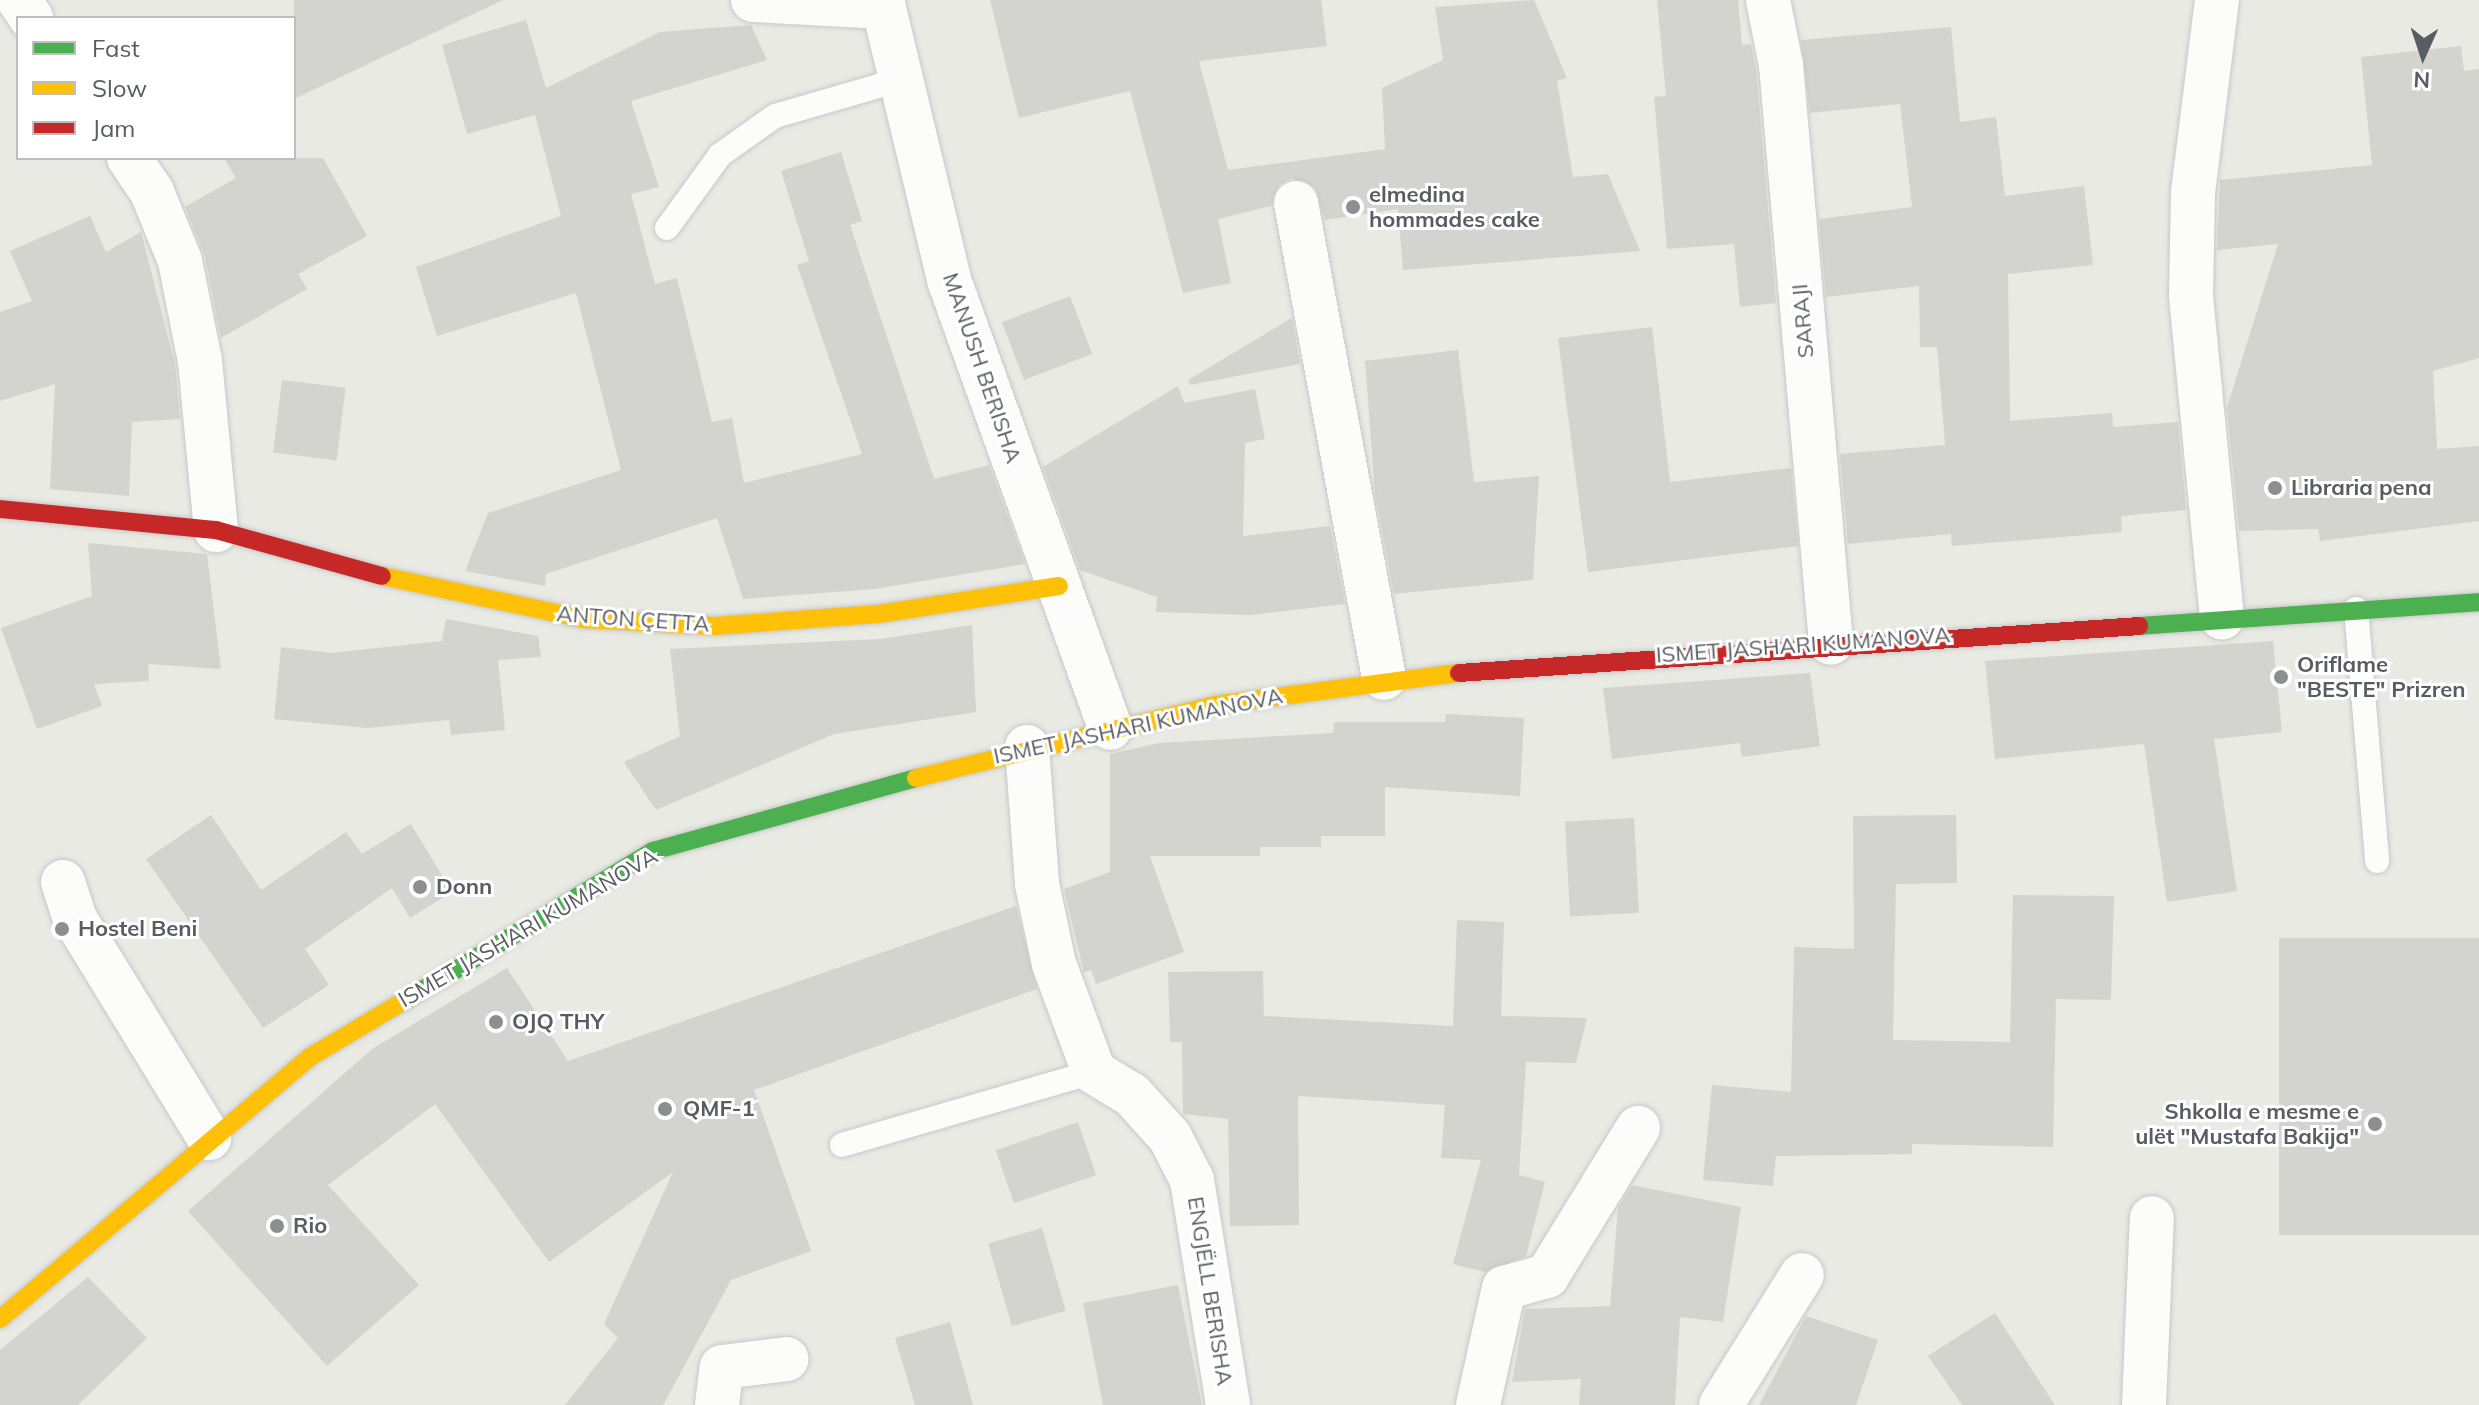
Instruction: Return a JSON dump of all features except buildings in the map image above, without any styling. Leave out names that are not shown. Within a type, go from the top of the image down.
[{"type":"street","points":[[753,0],[883,4]]},
{"type":"street","name":"SARAJI","points":[[1768,0],[1781,65],[1831,643]]},
{"type":"street","points":[[2217,0],[2193,192],[2191,296],[2222,618]]},
{"type":"street","name":"MANUSH BERISHA","points":[[883,4],[949,280],[1110,728]]},
{"type":"street","points":[[130,160],[152,192],[180,261],[200,361],[216,530]]},
{"type":"street","points":[[1296,203],[1384,678]]},
{"type":"street","name":"ANTON ÇETTA","points":[[0,509],[216,530],[449,594],[584,619],[730,625],[878,614],[1059,586]]},
{"type":"street","name":"ISMET JASHARI KUMANOVA","points":[[0,1319],[209,1138],[310,1057],[653,851],[1027,747],[1110,728],[1384,678],[1831,643],[2479,602]]},
{"type":"street","points":[[1027,747],[1037,884],[1054,964],[1094,1072]]},
{"type":"street","points":[[63,882],[75,919],[209,1138]]},
{"type":"street","name":"ENGJËLL BERISHA","points":[[1094,1072],[1132,1095],[1161,1127],[1192,1180],[1228,1405]]},
{"type":"street","points":[[1478,1405],[1504,1288],[1547,1276],[1638,1128]]},
{"type":"street","points":[[2144,1405],[2152,1218]]},
{"type":"street","points":[[1721,1405],[1802,1275]]},
{"type":"street","points":[[717,1405],[722,1367],[787,1359]]},
{"type":"lane","points":[[667,228],[720,155],[775,116],[902,79]]},
{"type":"lane","points":[[2356,609],[2377,861]]},
{"type":"lane","points":[[842,1145],[1094,1072]]},
{"type":"traffic: fast","points":[[2139,626],[2479,602]]},
{"type":"traffic: fast","points":[[419,992],[653,851],[916,778]]},
{"type":"traffic: slow","points":[[382,576],[584,619],[715,626],[878,614],[1059,586]]},
{"type":"traffic: slow","points":[[916,778],[1215,705],[1459,673]]},
{"type":"traffic: slow","points":[[0,1319],[310,1057],[419,992]]},
{"type":"traffic: jam","points":[[0,509],[216,530],[382,576]]},
{"type":"traffic: jam","points":[[1459,673],[2139,626]]},
{"type":"place","name":"elmedina hommades cake","points":[[1353,207]]},
{"type":"place","name":"Libraria pena","points":[[2275,488]]},
{"type":"place","name":"Oriflame \"BESTE\" Prizren","points":[[2281,677]]},
{"type":"place","name":"Donn","points":[[420,887]]},
{"type":"place","name":"Hostel Beni","points":[[62,929]]},
{"type":"place","name":"OJQ THY","points":[[496,1022]]},
{"type":"place","name":"QMF-1","points":[[665,1109]]},
{"type":"place","name":"Shkolla e mesme e ulët \"Mustafa Bakija\"","points":[[2375,1124]]},
{"type":"place","name":"Rio","points":[[277,1226]]}]
